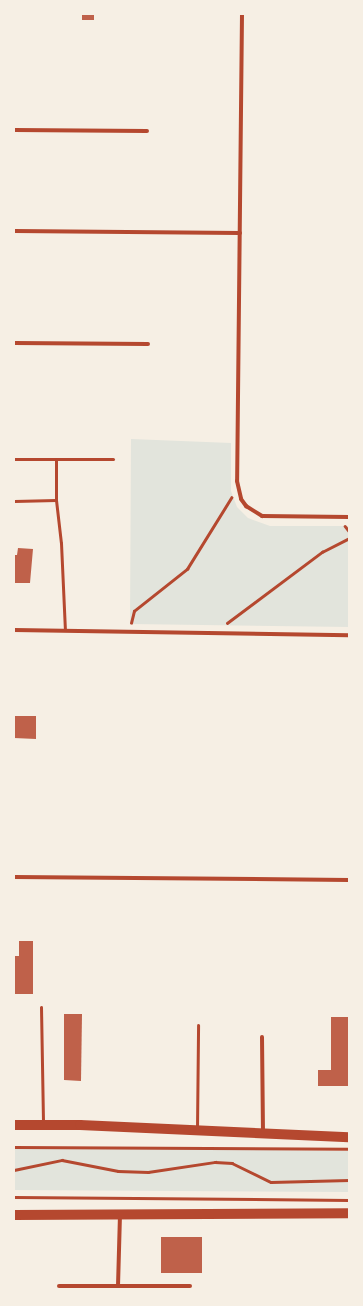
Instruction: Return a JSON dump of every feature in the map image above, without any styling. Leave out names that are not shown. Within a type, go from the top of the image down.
[{"type":"main road","points":[[14,1125],[349,1137]]},
{"type":"main road","points":[[14,1215],[349,1213]]},
{"type":"street","points":[[242,14],[239,488],[246,506],[262,516],[349,517]]},
{"type":"street","points":[[14,130],[148,132]]},
{"type":"street","points":[[14,231],[240,233]]},
{"type":"street","points":[[14,343],[148,344]]},
{"type":"street","points":[[14,630],[349,635]]},
{"type":"street","points":[[14,876],[349,880]]},
{"type":"street","points":[[262,1037],[263,1134]]},
{"type":"street","points":[[118,1286],[120,1215]]},
{"type":"street","points":[[58,1286],[190,1286]]},
{"type":"lane","points":[[14,459],[113,460]]},
{"type":"lane","points":[[56,459],[56,500],[61,543],[64,630]]},
{"type":"lane","points":[[14,500],[56,500]]},
{"type":"lane","points":[[41,1007],[43,1125]]},
{"type":"lane","points":[[197,1131],[198,1025]]},
{"type":"lane","points":[[14,1147],[349,1149]]},
{"type":"lane","points":[[14,1197],[349,1200]]},
{"type":"path","points":[[128,631],[134,611],[187,569],[219,514],[239,488]]},
{"type":"path","points":[[226,633],[227,623],[322,552],[349,538]]},
{"type":"path","points":[[14,1170],[62,1160],[118,1171],[140,1172],[215,1162],[232,1163],[271,1182],[349,1180]]},
{"type":"shaded area","points":[[131,439],[231,443],[231,491],[237,507],[248,518],[270,526],[349,526],[349,627],[130,624]]},
{"type":"shaded area","points":[[14,1147],[349,1151],[349,1192],[14,1190]]},
{"type":"building","points":[[82,14],[94,14],[94,20],[82,20]]},
{"type":"building","points":[[18,548],[33,549],[30,583],[14,583],[14,555],[17,555]]},
{"type":"building","points":[[14,716],[36,716],[36,739],[14,738]]},
{"type":"building","points":[[19,941],[33,941],[33,994],[14,994],[14,956],[19,956]]},
{"type":"building","points":[[64,1014],[82,1014],[81,1081],[64,1080]]},
{"type":"building","points":[[331,1017],[349,1017],[349,1086],[318,1086],[318,1070],[331,1070]]},
{"type":"building","points":[[161,1237],[202,1237],[202,1273],[161,1273]]}]
